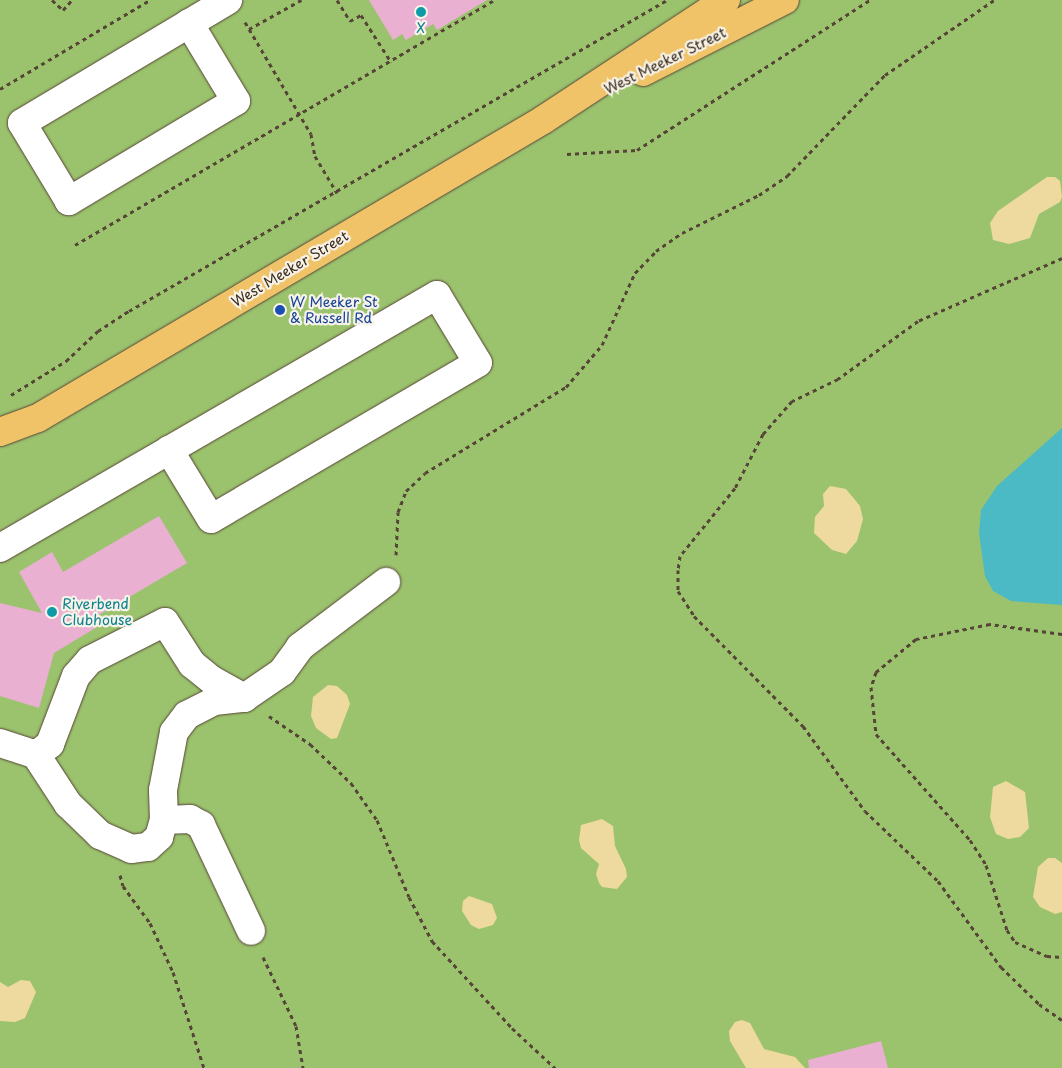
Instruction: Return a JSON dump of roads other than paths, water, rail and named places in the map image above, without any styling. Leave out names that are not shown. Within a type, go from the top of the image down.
[{"type":"main road","name":"West Meeker Street","points":[[0,432],[38,418],[543,120],[726,0]]},
{"type":"main road","name":"West Meeker Street","points":[[543,120],[785,0]]},
{"type":"main road","name":"West Meeker Street","points":[[0,453],[38,418]]},
{"type":"lane","points":[[189,23],[236,101],[68,201],[22,123],[189,23],[234,7]]},
{"type":"lane","points":[[0,548],[169,450],[437,295],[478,363],[211,519],[169,450]]},
{"type":"lane","points":[[0,743],[36,755],[68,804],[100,835],[131,849],[148,847],[159,837],[164,820],[162,790],[174,732],[187,715],[214,702],[244,698],[282,672],[300,647],[386,582]]},
{"type":"lane","points":[[36,755],[50,744],[76,676],[90,660],[165,622],[192,664],[212,680],[244,698]]},
{"type":"lane","points":[[164,820],[190,819],[200,825],[251,931]]},
{"type":"water","points":[[1062,428],[1062,605],[1011,601],[993,591],[985,576],[979,533],[981,510],[997,486]]},
{"type":"place","name":"X","points":[[421,12]]},
{"type":"place","name":"W Meeker St & Russell Rd","points":[[280,310]]},
{"type":"place","name":"Riverbend Clubhouse","points":[[52,612]]}]
